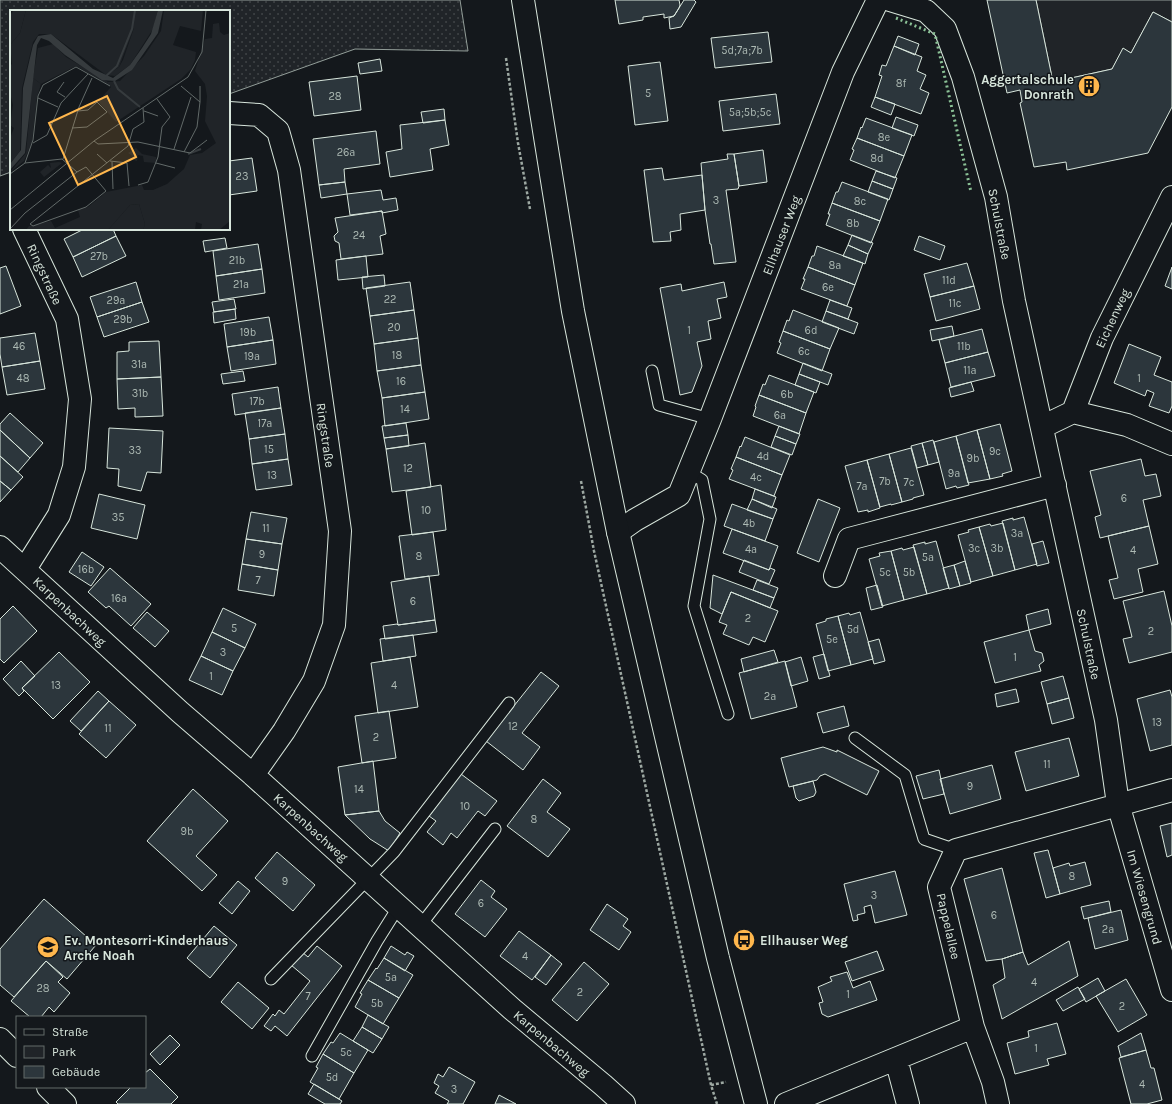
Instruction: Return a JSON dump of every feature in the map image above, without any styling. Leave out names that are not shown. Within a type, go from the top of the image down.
[{"type":"street","points":[[523,0],[573,311],[618,532],[718,958],[756,1104]]},
{"type":"street","name":"Ellhauser Weg","points":[[618,532],[679,495],[710,419],[843,72],[878,0]]},
{"type":"street","name":"Schulstraße","points":[[890,0],[926,12],[945,29],[963,77],[996,197],[1014,301],[1106,720],[1118,804]]},
{"type":"street","name":"Ringstraße","points":[[230,113],[259,115],[278,131],[289,170],[340,531],[334,625],[314,681],[284,731],[253,775]]},
{"type":"street","name":"Eichenweg","points":[[1072,412],[1102,338],[1172,197]]},
{"type":"street","name":"Ringstraße","points":[[24,230],[67,318],[80,399],[74,467],[59,515],[25,569]]},
{"type":"street","points":[[1042,427],[1072,412],[1127,425],[1172,444]]},
{"type":"street","points":[[835,576],[849,539],[1055,485]]},
{"type":"street","name":"Karpenbachweg","points":[[0,547],[180,712],[253,775],[512,1009],[624,1104]]},
{"type":"street","points":[[956,850],[1172,790]]},
{"type":"street","name":"Im Wiesengrund","points":[[1118,804],[1172,990]]},
{"type":"street","name":"Pappelallee","points":[[956,850],[939,887],[973,1027],[993,1082],[998,1104]]},
{"type":"street","points":[[786,1104],[973,1027]]},
{"type":"street","points":[[0,1039],[16,1055]]},
{"type":"street","points":[[896,1059],[908,1104]]},
{"type":"street","points":[[49,1088],[65,1104]]},
{"type":"lane","points":[[652,371],[659,405],[710,419]]},
{"type":"lane","points":[[689,472],[702,480],[710,519],[694,606],[728,714]]},
{"type":"lane","points":[[271,979],[394,852],[509,703]]},
{"type":"lane","points":[[855,738],[905,775],[924,839],[956,850]]},
{"type":"lane","points":[[420,926],[495,828]]},
{"type":"lane","points":[[312,1056],[398,906]]},
{"type":"green space","points":[[0,0],[460,0],[468,51],[355,49],[230,94],[230,10],[10,10],[10,172],[0,176]]},
{"type":"green space","points":[[1036,0],[1172,0],[1172,22],[1153,12],[1131,53],[1123,49],[1112,69],[1053,82]]},
{"type":"building","points":[[615,0],[679,0],[680,5],[674,16],[664,18],[664,14],[643,17],[643,20],[619,24]]},
{"type":"building","points":[[684,0],[694,0],[696,2],[681,27],[670,29],[669,18],[674,16]]},
{"type":"building","name":"Aggertalschule Donrath","points":[[987,0],[1036,0],[1053,82],[1112,69],[1123,48],[1131,53],[1153,12],[1172,22],[1172,107],[1148,153],[1067,170],[1066,162],[1034,167],[1020,103],[1022,102],[1020,90],[1007,93]]},
{"type":"building","points":[[768,32],[772,62],[715,68],[711,38]]},
{"type":"building","points":[[898,36],[919,44],[915,55],[894,46]]},
{"type":"building","points":[[894,46],[922,57],[917,71],[926,75],[920,89],[929,93],[921,114],[875,97],[882,76],[879,75],[882,65],[886,66]]},
{"type":"building","points":[[380,59],[382,71],[360,74],[358,63]]},
{"type":"building","points":[[660,62],[668,121],[635,125],[628,66]]},
{"type":"building","points":[[357,76],[361,110],[314,116],[309,82]]},
{"type":"building","points":[[776,94],[780,124],[723,131],[719,101]]},
{"type":"building","points":[[875,97],[895,104],[891,115],[871,107]]},
{"type":"building","points":[[444,109],[445,120],[423,123],[421,112]]},
{"type":"building","points":[[896,117],[918,125],[914,136],[892,128]]},
{"type":"building","points":[[866,118],[912,135],[904,156],[857,138]]},
{"type":"building","points":[[445,120],[449,145],[430,149],[433,170],[390,177],[386,152],[402,149],[400,125]]},
{"type":"building","points":[[376,131],[380,164],[344,169],[345,182],[319,185],[313,139]]},
{"type":"building","points":[[857,138],[904,156],[895,178],[850,160],[854,150],[852,149]]},
{"type":"building","points":[[763,150],[767,182],[739,186],[734,154]]},
{"type":"building","points":[[727,154],[734,154],[739,186],[738,189],[726,190],[736,262],[714,264],[705,210],[701,163],[728,159]]},
{"type":"building","points":[[252,158],[257,191],[230,195],[230,161]]},
{"type":"building","points":[[662,168],[664,180],[702,175],[705,210],[680,214],[681,230],[670,232],[671,241],[653,242],[644,170]]},
{"type":"building","points":[[876,171],[897,178],[893,189],[872,181]]},
{"type":"building","points":[[872,181],[893,189],[889,200],[868,192]]},
{"type":"building","points":[[345,182],[347,194],[321,198],[319,185]]},
{"type":"building","points":[[842,182],[888,199],[880,221],[832,203]]},
{"type":"building","points":[[381,190],[383,200],[396,198],[398,210],[382,213],[382,211],[350,215],[347,194]]},
{"type":"building","points":[[832,203],[880,221],[871,243],[826,225]]},
{"type":"building","points":[[382,211],[386,234],[380,236],[383,254],[341,259],[339,243],[335,241],[334,236],[338,232],[335,218]]},
{"type":"building","points":[[82,230],[113,230],[116,236],[73,257],[64,239]]},
{"type":"building","points":[[852,235],[873,243],[868,254],[848,245]]},
{"type":"building","points":[[116,236],[126,256],[82,277],[73,257]]},
{"type":"building","points":[[919,236],[945,246],[940,260],[914,250]]},
{"type":"building","points":[[225,238],[227,248],[205,252],[203,241]]},
{"type":"building","points":[[258,244],[262,269],[216,276],[213,251]]},
{"type":"building","points":[[848,245],[868,254],[865,264],[843,256]]},
{"type":"building","points":[[817,246],[863,263],[855,285],[808,267]]},
{"type":"building","points":[[366,256],[368,277],[338,280],[336,260]]},
{"type":"building","points":[[967,263],[974,286],[930,297],[924,274]]},
{"type":"building","points":[[6,266],[21,306],[0,314],[0,268]]},
{"type":"building","points":[[808,267],[855,285],[847,306],[801,289]]},
{"type":"building","points":[[1172,267],[1172,289],[1165,286]]},
{"type":"building","points":[[262,269],[265,293],[219,300],[216,276]]},
{"type":"building","points":[[384,275],[385,286],[363,289],[362,277]]},
{"type":"building","points":[[136,282],[142,302],[97,317],[90,297]]},
{"type":"building","points":[[410,282],[414,310],[370,316],[366,288]]},
{"type":"building","points":[[724,282],[727,297],[717,299],[721,318],[708,321],[711,339],[697,342],[702,366],[692,392],[680,395],[660,288],[681,284],[682,291]]},
{"type":"building","points":[[974,286],[980,309],[936,321],[930,297]]},
{"type":"building","points":[[234,299],[236,309],[214,312],[212,302]]},
{"type":"building","points":[[830,300],[852,308],[848,319],[826,311]]},
{"type":"building","points":[[142,302],[149,322],[104,337],[97,317]]},
{"type":"building","points":[[235,309],[236,319],[214,323],[213,312]]},
{"type":"building","points":[[414,310],[418,338],[374,344],[370,316]]},
{"type":"building","points":[[793,310],[839,328],[830,349],[783,331]]},
{"type":"building","points":[[826,311],[858,323],[854,334],[822,322]]},
{"type":"building","points":[[269,317],[273,340],[227,347],[224,324]]},
{"type":"building","points":[[952,326],[954,336],[932,341],[930,330]]},
{"type":"building","points":[[982,329],[988,352],[945,363],[939,340]]},
{"type":"building","points":[[783,331],[830,349],[822,371],[777,353],[781,343],[779,342]]},
{"type":"building","points":[[35,333],[40,361],[2,367],[0,338]]},
{"type":"building","points":[[418,338],[421,365],[377,371],[374,344]]},
{"type":"building","points":[[273,340],[276,364],[231,371],[227,347]]},
{"type":"building","points":[[159,341],[161,377],[117,379],[117,352],[129,351],[129,342]]},
{"type":"building","points":[[1129,344],[1161,357],[1154,375],[1172,382],[1172,406],[1169,413],[1149,406],[1154,393],[1147,390],[1145,396],[1114,383]]},
{"type":"building","points":[[988,352],[995,376],[951,387],[945,363]]},
{"type":"building","points":[[40,361],[45,389],[7,395],[2,367]]},
{"type":"building","points":[[803,363],[832,374],[828,385],[799,374]]},
{"type":"building","points":[[421,365],[425,392],[382,398],[377,371]]},
{"type":"building","points":[[243,371],[245,381],[223,384],[221,374]]},
{"type":"building","points":[[799,374],[820,382],[816,393],[795,385]]},
{"type":"building","points":[[769,375],[814,392],[806,413],[759,395],[763,384],[765,385]]},
{"type":"building","points":[[161,377],[163,416],[135,417],[135,408],[118,409],[117,379]]},
{"type":"building","points":[[971,382],[974,391],[951,397],[949,388]]},
{"type":"building","points":[[278,387],[281,408],[235,415],[232,394]]},
{"type":"building","points":[[425,392],[429,419],[385,426],[382,398]]},
{"type":"building","points":[[759,395],[806,413],[799,434],[753,416]]},
{"type":"building","points":[[281,408],[285,434],[249,439],[245,413]]},
{"type":"building","points":[[10,413],[43,443],[30,458],[0,430],[0,424]]},
{"type":"building","points":[[406,423],[408,435],[384,438],[382,426]]},
{"type":"building","points":[[1000,424],[1012,471],[1002,474],[1003,476],[990,479],[977,430]]},
{"type":"building","points":[[779,426],[800,434],[796,444],[775,436]]},
{"type":"building","points":[[109,428],[163,431],[161,473],[147,472],[141,491],[118,486],[119,469],[107,468]]},
{"type":"building","points":[[0,430],[30,458],[18,472],[0,456]]},
{"type":"building","points":[[977,430],[990,479],[968,483],[956,436]]},
{"type":"building","points":[[285,434],[288,459],[252,464],[249,439]]},
{"type":"building","points":[[408,435],[409,446],[386,449],[384,438]]},
{"type":"building","points":[[775,436],[796,444],[792,455],[771,447]]},
{"type":"building","points":[[956,436],[969,485],[957,488],[956,486],[946,489],[934,442]]},
{"type":"building","points":[[745,437],[790,455],[782,475],[736,457]]},
{"type":"building","points":[[933,440],[939,462],[928,465],[922,443]]},
{"type":"building","points":[[425,443],[431,487],[392,492],[386,449]]},
{"type":"building","points":[[922,443],[928,465],[917,468],[911,446]]},
{"type":"building","points":[[911,448],[924,495],[902,502],[889,454]]},
{"type":"building","points":[[889,454],[902,502],[880,507],[867,460]]},
{"type":"building","points":[[0,456],[23,477],[11,490],[0,481]]},
{"type":"building","points":[[736,457],[782,475],[774,496],[729,479]]},
{"type":"building","points":[[288,459],[292,485],[256,490],[252,464]]},
{"type":"building","points":[[1141,459],[1145,476],[1156,474],[1161,496],[1143,500],[1149,526],[1100,538],[1095,517],[1101,515],[1090,471]]},
{"type":"building","points":[[867,460],[880,508],[868,512],[868,510],[858,512],[845,466]]},
{"type":"building","points":[[0,481],[11,490],[0,502]]},
{"type":"building","points":[[441,485],[446,530],[412,535],[406,491]]},
{"type":"building","points":[[755,489],[776,497],[772,508],[752,499]]},
{"type":"building","points":[[99,494],[145,505],[137,539],[91,528]]},
{"type":"building","points":[[752,499],[777,509],[773,519],[747,510]]},
{"type":"building","points":[[818,499],[840,508],[819,562],[797,553]]},
{"type":"building","points":[[732,504],[773,519],[765,541],[724,526]]},
{"type":"building","points":[[251,512],[287,518],[282,544],[246,539]]},
{"type":"building","points":[[1024,517],[1037,564],[1015,570],[1002,521]]},
{"type":"building","points":[[1003,523],[1015,570],[993,576],[979,527]]},
{"type":"building","points":[[1149,526],[1158,564],[1138,569],[1143,592],[1114,599],[1109,580],[1118,578],[1108,536]]},
{"type":"building","points":[[979,527],[993,576],[971,582],[958,535]]},
{"type":"building","points":[[732,529],[778,546],[769,570],[723,553]]},
{"type":"building","points":[[433,532],[439,575],[405,579],[399,536]]},
{"type":"building","points":[[246,539],[282,544],[278,570],[242,564]]},
{"type":"building","points":[[936,541],[949,588],[927,594],[913,545]]},
{"type":"building","points":[[1043,541],[1049,563],[1037,566],[1032,544]]},
{"type":"building","points":[[914,547],[927,594],[904,600],[891,551]]},
{"type":"building","points":[[891,551],[904,600],[882,606],[869,559],[880,556],[879,553]]},
{"type":"building","points":[[82,552],[104,567],[91,586],[69,572]]},
{"type":"building","points":[[744,560],[769,570],[770,568],[775,570],[769,584],[739,572]]},
{"type":"building","points":[[965,561],[971,583],[960,586],[954,565]]},
{"type":"building","points":[[242,564],[278,570],[274,596],[238,590]]},
{"type":"building","points":[[954,565],[960,586],[949,589],[943,568]]},
{"type":"building","points":[[110,568],[151,604],[131,626],[109,606],[106,608],[88,592]]},
{"type":"building","points":[[713,575],[774,598],[770,608],[731,592],[722,614],[710,608]]},
{"type":"building","points":[[429,576],[435,620],[398,625],[391,582]]},
{"type":"building","points":[[757,580],[778,588],[774,598],[753,590]]},
{"type":"building","points":[[877,585],[883,607],[871,610],[866,588]]},
{"type":"building","points":[[1164,591],[1172,626],[1172,652],[1129,663],[1123,639],[1132,637],[1123,601]]},
{"type":"building","points":[[731,592],[778,611],[765,642],[753,637],[749,645],[723,634],[727,625],[719,622]]},
{"type":"building","points":[[13,606],[37,631],[4,663],[0,659],[0,619]]},
{"type":"building","points":[[223,608],[256,624],[245,648],[212,632]]},
{"type":"building","points":[[1048,609],[1051,624],[1029,630],[1026,615]]},
{"type":"building","points":[[147,612],[169,631],[155,647],[133,628]]},
{"type":"building","points":[[860,612],[873,659],[851,665],[838,616]]},
{"type":"building","points":[[838,616],[851,665],[828,671],[816,624],[826,621],[826,619]]},
{"type":"building","points":[[435,620],[437,632],[385,639],[383,626]]},
{"type":"building","points":[[1029,630],[1035,651],[1042,653],[1044,661],[1039,665],[1041,671],[995,683],[984,642]]},
{"type":"building","points":[[212,632],[245,648],[233,671],[201,656]]},
{"type":"building","points":[[413,635],[416,656],[383,661],[380,639]]},
{"type":"building","points":[[879,639],[885,661],[874,664],[868,642]]},
{"type":"building","points":[[774,650],[778,662],[744,672],[741,659]]},
{"type":"building","points":[[59,652],[90,682],[53,719],[22,688]]},
{"type":"building","points":[[824,654],[830,676],[819,679],[813,657]]},
{"type":"building","points":[[201,656],[233,671],[222,695],[189,680]]},
{"type":"building","points":[[410,657],[418,707],[378,713],[371,663]]},
{"type":"building","points":[[801,657],[808,681],[791,686],[785,662]]},
{"type":"building","points":[[21,661],[35,676],[22,688],[24,691],[19,696],[3,679]]},
{"type":"building","points":[[785,661],[797,707],[751,719],[739,673]]},
{"type":"building","points":[[541,672],[559,686],[522,733],[540,747],[523,770],[486,741]]},
{"type":"building","points":[[1063,676],[1069,698],[1047,704],[1041,682]]},
{"type":"building","points":[[1016,689],[1019,702],[997,707],[995,694]]},
{"type":"building","points":[[1170,690],[1172,697],[1172,745],[1150,751],[1137,699]]},
{"type":"building","points":[[98,691],[109,701],[81,731],[70,721]]},
{"type":"building","points":[[1069,698],[1074,718],[1052,724],[1047,704]]},
{"type":"building","points":[[109,701],[136,725],[106,758],[79,734]]},
{"type":"building","points":[[844,706],[849,726],[823,733],[817,713]]},
{"type":"building","points":[[389,711],[396,758],[362,763],[355,716]]},
{"type":"building","points":[[1069,738],[1079,776],[1026,791],[1015,752]]},
{"type":"building","points":[[823,747],[837,752],[837,750],[879,771],[867,795],[825,774],[820,776],[817,780],[789,787],[781,758]]},
{"type":"building","points":[[373,761],[379,811],[345,815],[338,767]]},
{"type":"building","points":[[992,765],[1001,799],[950,814],[940,779]]},
{"type":"building","points":[[939,770],[944,794],[923,799],[916,776]]},
{"type":"building","points":[[461,774],[497,801],[485,816],[478,811],[457,838],[451,833],[443,845],[427,832],[436,821],[429,816]]},
{"type":"building","points":[[543,779],[561,793],[547,812],[570,829],[548,857],[507,826]]},
{"type":"building","points":[[813,781],[816,792],[814,796],[799,801],[796,798],[793,786]]},
{"type":"building","points":[[193,789],[228,821],[196,856],[217,875],[202,891],[147,841]]},
{"type":"building","points":[[379,811],[385,821],[400,833],[389,851],[370,839],[345,815]]},
{"type":"building","points":[[1172,823],[1172,855],[1167,857],[1160,826]]},
{"type":"building","points":[[1048,850],[1060,894],[1046,898],[1034,853]]},
{"type":"building","points":[[277,852],[315,885],[293,911],[255,878]]},
{"type":"building","points":[[1085,862],[1091,885],[1060,894],[1053,868],[1069,863],[1070,866]]},
{"type":"building","points":[[1002,868],[1023,952],[1002,959],[986,961],[964,879]]},
{"type":"building","points":[[895,871],[907,915],[875,923],[871,905],[864,907],[865,913],[857,915],[858,920],[853,921],[844,884]]},
{"type":"building","points":[[481,880],[495,891],[491,897],[507,909],[485,937],[455,914]]},
{"type":"building","points":[[238,881],[250,891],[232,914],[219,903]]},
{"type":"building","name":"Ev. Montesorri-Kinderhaus Arche Noah","points":[[44,899],[96,945],[67,979],[46,961],[14,997],[0,985],[0,949]]},
{"type":"building","points":[[1109,901],[1111,912],[1084,919],[1081,907]]},
{"type":"building","points":[[607,904],[628,919],[623,926],[631,932],[619,950],[590,930]]},
{"type":"building","points":[[1121,910],[1128,940],[1095,949],[1088,918]]},
{"type":"building","points":[[214,926],[237,945],[210,978],[187,958]]},
{"type":"building","points":[[519,931],[551,955],[532,980],[500,956]]},
{"type":"building","points":[[1069,941],[1078,976],[1002,1019],[993,985],[1005,978],[1002,959],[1023,952],[1028,965]]},
{"type":"building","points":[[317,946],[342,966],[287,1036],[275,1026],[271,1031],[264,1026],[273,1014],[275,1016],[279,1010],[284,1014],[310,981],[291,965],[302,952],[308,957]]},
{"type":"building","points":[[391,946],[405,955],[407,952],[414,956],[405,971],[384,958]]},
{"type":"building","points":[[877,951],[884,970],[852,981],[845,962]]},
{"type":"building","points":[[551,955],[562,964],[546,985],[535,977]]},
{"type":"building","points":[[384,958],[413,975],[399,998],[368,980]]},
{"type":"building","points":[[46,961],[63,977],[58,982],[70,993],[54,1012],[49,1007],[42,1016],[29,1016],[11,1001]]},
{"type":"building","points":[[584,962],[609,984],[577,1021],[552,1000]]},
{"type":"building","points":[[847,972],[853,988],[870,981],[877,1000],[828,1017],[822,1014],[819,1003],[823,1002],[818,987],[832,981],[830,977]]},
{"type":"building","points":[[1098,978],[1105,991],[1086,1002],[1079,989]]},
{"type":"building","points":[[1126,979],[1147,1015],[1118,1032],[1096,996]]},
{"type":"building","points":[[368,980],[399,998],[383,1024],[355,1007],[362,994],[360,993]]},
{"type":"building","points":[[238,982],[269,1008],[252,1029],[221,1002]]},
{"type":"building","points":[[1078,987],[1085,999],[1063,1011],[1056,1000]]},
{"type":"building","points":[[368,1015],[389,1027],[382,1039],[362,1027]]},
{"type":"building","points":[[1057,1023],[1066,1054],[1047,1059],[1049,1065],[1015,1074],[1007,1043],[1029,1037],[1028,1031]]},
{"type":"building","points":[[362,1027],[382,1039],[373,1053],[353,1041]]},
{"type":"building","points":[[340,1033],[368,1050],[354,1073],[323,1054],[331,1042],[333,1043]]},
{"type":"building","points":[[1141,1033],[1146,1050],[1121,1057],[1118,1046]]},
{"type":"building","points":[[170,1035],[180,1045],[160,1065],[150,1054]]},
{"type":"building","points":[[1146,1050],[1151,1068],[1154,1068],[1162,1100],[1147,1104],[1131,1104],[1119,1058]]},
{"type":"building","points":[[323,1054],[354,1073],[339,1099],[310,1082],[318,1068],[316,1067]]},
{"type":"building","points":[[449,1067],[475,1082],[463,1104],[447,1104],[449,1101],[435,1093],[439,1086],[434,1083],[438,1074],[443,1077]]},
{"type":"building","points":[[150,1069],[178,1097],[171,1104],[118,1104],[116,1102],[130,1088],[146,1088],[146,1072]]},
{"type":"building","points":[[314,1084],[342,1101],[340,1104],[325,1104],[308,1094]]},
{"type":"building","points":[[499,1095],[516,1104],[495,1104]]},
{"type":"hedge","points":[[896,18],[935,34],[971,192]]},
{"type":"place","name":"Aggertalschule Donrath","points":[[1089,86]]},
{"type":"place","name":"Ellhauser Weg","points":[[744,940]]},
{"type":"place","name":"Ev. Montesorri-Kinderhaus Arche Noah","points":[[48,947]]}]
